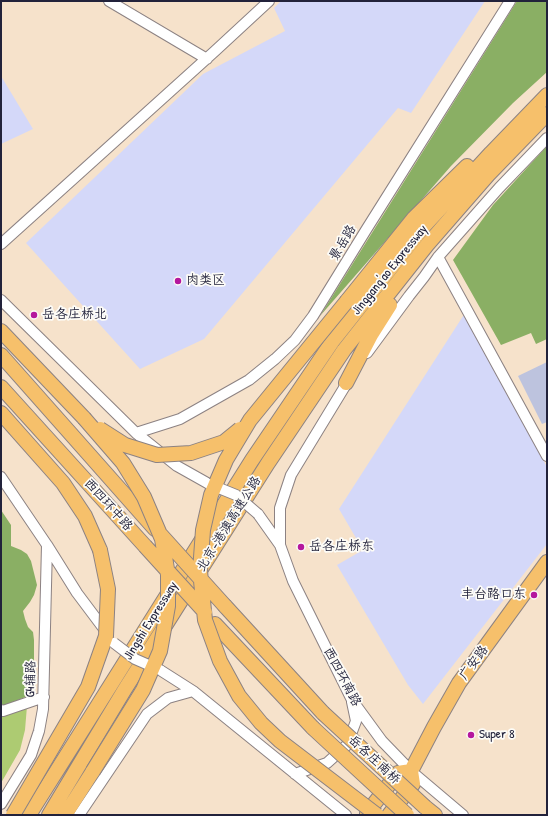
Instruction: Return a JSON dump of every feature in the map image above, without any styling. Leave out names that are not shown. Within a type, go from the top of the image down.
[{"type":"highway","points":[[376,815],[280,741],[260,723],[239,696],[220,661],[205,620],[200,571],[203,530],[211,495],[226,460],[250,420],[414,218],[465,168],[547,94]]},
{"type":"highway","name":"Jinggang'ao Expressway","points":[[252,460],[332,342],[420,232],[491,153],[547,94]]},
{"type":"highway","name":"Jinggang'ao Expressway","points":[[427,245],[488,175],[547,114]]},
{"type":"highway","points":[[346,383],[371,335],[427,245]]},
{"type":"highway","name":"北京-港澳高速公路","points":[[49,815],[125,689],[268,463],[344,350],[427,245]]},
{"type":"highway","points":[[1,331],[84,418],[123,463],[144,497],[162,539],[168,575],[168,606],[160,651],[143,690],[94,771],[65,815]]},
{"type":"highway","name":"西四环中路","points":[[1,355],[155,529],[323,713]]},
{"type":"highway","name":"西四环中路","points":[[1,387],[215,624],[313,728]]},
{"type":"highway","points":[[1,413],[63,483],[86,516],[100,550],[108,589],[106,636],[88,687],[13,815]]},
{"type":"highway","points":[[84,418],[125,445],[157,455],[191,453],[224,442],[250,420]]},
{"type":"highway","name":"Jingshi Expressway","points":[[29,815],[252,460]]},
{"type":"highway","name":"广安路","points":[[411,771],[434,727],[460,683],[547,562]]},
{"type":"highway","name":"岳各庄南桥","points":[[323,713],[430,811]]},
{"type":"highway","name":"岳各庄南桥","points":[[313,728],[407,815]]},
{"type":"highway","points":[[367,815],[398,773],[411,771],[413,784],[389,815]]},
{"type":"street","points":[[109,1],[207,59]]},
{"type":"street","points":[[1,244],[207,59],[269,1]]},
{"type":"street","name":"景岳路","points":[[136,433],[180,419],[249,380],[275,359],[295,340],[314,316],[366,230],[510,1]]},
{"type":"street","points":[[280,546],[280,508],[291,475],[346,383],[408,296],[438,257],[499,188],[547,138]]},
{"type":"street","points":[[438,257],[547,456]]},
{"type":"street","points":[[1,300],[136,433]]},
{"type":"street","name":"西四环南路","points":[[136,433],[176,466],[209,484],[236,496],[258,514],[280,546],[293,581],[352,700],[382,741],[411,771],[463,815]]},
{"type":"street","points":[[1,476],[77,593],[114,642],[135,659],[160,670],[193,691],[346,815]]},
{"type":"street","name":"G4辅路","points":[[1,804],[31,755],[39,731],[44,697],[47,545]]},
{"type":"street","points":[[79,815],[147,714],[168,698],[193,691]]},
{"type":"street","points":[[1,710],[3,712],[44,697]]},
{"type":"street","points":[[294,774],[327,763],[347,745],[356,721],[352,700]]},
{"type":"shaded area","points":[[281,1],[485,1],[411,113],[398,108],[204,339],[140,369],[26,243],[203,74],[285,31],[274,8]]},
{"type":"shaded area","points":[[1,76],[33,129],[1,144]]},
{"type":"shaded area","points":[[465,313],[547,467],[547,544],[423,704],[408,685],[337,565],[363,550],[339,509]]},
{"type":"shaded area","points":[[547,362],[547,422],[542,424],[518,376]]},
{"type":"green space","points":[[517,1],[547,1],[547,72],[513,103],[451,166],[320,316]]},
{"type":"green space","points":[[547,146],[547,339],[536,344],[531,333],[501,345],[453,260],[493,205]]},
{"type":"green space","points":[[1,510],[11,525],[11,546],[27,554],[31,561],[37,585],[34,595],[23,611],[28,627],[33,632],[34,640],[34,660],[28,673],[28,679],[32,684],[32,694],[5,706],[1,704]]},
{"type":"green space","points":[[27,706],[25,730],[20,750],[1,783],[1,715],[5,716]]},
{"type":"place","name":"肉类区","points":[[178,281]]},
{"type":"place","name":"岳各庄桥北","points":[[34,315]]},
{"type":"place","name":"岳各庄桥东","points":[[301,547]]},
{"type":"place","name":"丰台路口东","points":[[534,595]]},
{"type":"place","name":"Super 8","points":[[471,735]]}]
